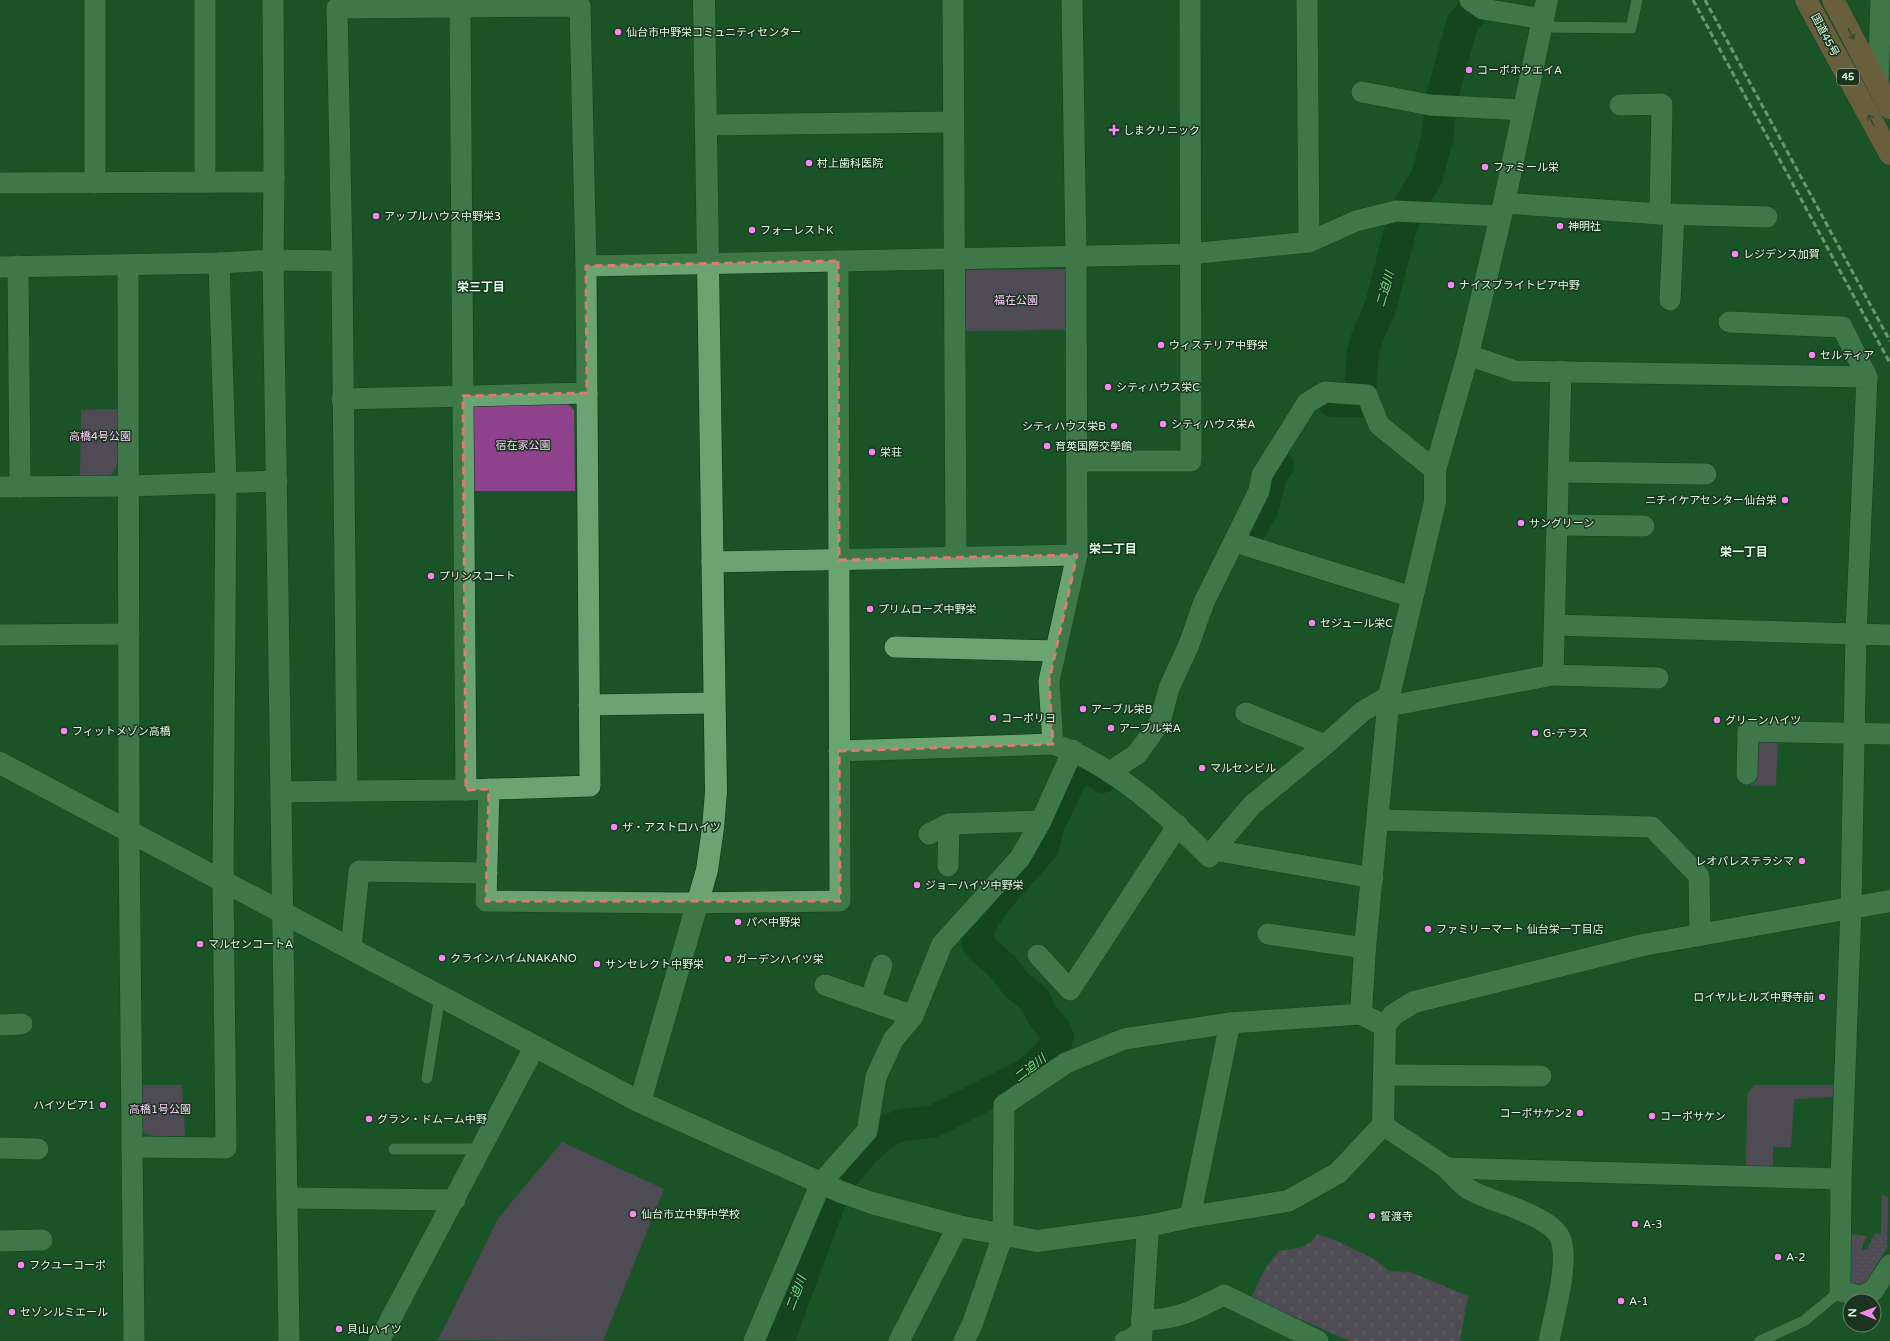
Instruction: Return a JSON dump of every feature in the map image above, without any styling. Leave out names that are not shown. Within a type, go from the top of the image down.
[{"type":"highway","name":"国道45号","points":[[1806,0],[1890,154]]},
{"type":"highway","name":"国道45号","points":[[1832,0],[1890,108]]},
{"type":"street","points":[[95,0],[95,183]]},
{"type":"street","points":[[205,0],[205,182]]},
{"type":"street","points":[[273,0],[274,178],[272,260],[282,792],[289,1341]]},
{"type":"street","points":[[640,1102],[707,870],[716,792],[706,263],[704,0]]},
{"type":"street","points":[[953,0],[956,557]]},
{"type":"street","points":[[754,1341],[830,1187],[867,1131],[876,1077],[893,1040],[912,1016],[942,944],[1020,858],[1041,821],[1063,747],[1049,682],[1077,555],[1076,257],[1072,0]]},
{"type":"street","points":[[1077,461],[1192,461],[1190,0]]},
{"type":"street","points":[[1307,0],[1309,242]]},
{"type":"street","points":[[1878,86],[1881,0]]},
{"type":"street","points":[[1361,1014],[1365,948],[1389,701],[1435,502],[1435,470],[1468,355],[1502,209],[1544,15],[1475,3]]},
{"type":"street","points":[[282,792],[466,790],[590,786],[586,266],[580,6],[337,8],[342,261],[342,399],[347,791]]},
{"type":"street","points":[[460,7],[466,790]]},
{"type":"street","points":[[1362,92],[1438,106],[1524,110]]},
{"type":"street","points":[[1620,105],[1662,104],[1670,300]]},
{"type":"street","points":[[705,125],[953,122]]},
{"type":"street","points":[[0,183],[266,182],[274,178]]},
{"type":"street","points":[[586,266],[1190,254],[1309,242],[1356,221],[1404,211],[1502,209],[1766,217]]},
{"type":"street","points":[[277,481],[129,486],[10,487],[9,267],[219,263],[272,260],[342,261]]},
{"type":"street","points":[[489,789],[486,901],[697,903],[840,901],[838,261]]},
{"type":"street","points":[[132,1147],[226,1148],[223,881],[226,482],[219,263]]},
{"type":"street","points":[[128,265],[129,831],[134,1341]]},
{"type":"street","points":[[1729,322],[1842,327],[1867,377],[1856,633],[1851,906],[1841,1179],[1840,1291],[1860,1296],[1873,1291],[1890,1265]]},
{"type":"street","points":[[1468,355],[1515,371],[1867,377]]},
{"type":"street","points":[[1553,674],[1561,371]]},
{"type":"street","points":[[1110,772],[1137,754],[1160,722],[1169,688],[1188,647],[1204,602],[1259,491],[1262,475],[1307,403],[1325,392],[1359,394],[1379,425],[1435,470]]},
{"type":"street","points":[[342,399],[587,393]]},
{"type":"street","points":[[1559,472],[1706,474]]},
{"type":"street","points":[[1558,524],[1644,526]]},
{"type":"street","points":[[1235,542],[1412,597]]},
{"type":"street","points":[[712,562],[1077,555]]},
{"type":"street","points":[[1555,625],[1890,635]]},
{"type":"street","points":[[0,635],[129,634]]},
{"type":"street","points":[[895,647],[1055,651]]},
{"type":"street","points":[[839,751],[1063,747],[1110,772],[1178,825],[1209,857],[1252,805],[1325,745],[1363,711],[1389,701],[1553,674],[1658,678]]},
{"type":"street","points":[[589,706],[714,703]]},
{"type":"street","points":[[1246,713],[1325,745]]},
{"type":"street","points":[[1746,774],[1748,731],[1854,732],[1890,734]]},
{"type":"street","points":[[0,763],[640,1102],[830,1187],[872,1203],[958,1226],[1037,1241],[1148,1226],[1190,1217],[1288,1202],[1338,1173],[1383,1125],[1385,1026],[1393,1015],[1414,1002],[1644,945],[1851,906],[1890,901]]},
{"type":"street","points":[[1378,820],[1652,827],[1699,876],[1700,935]]},
{"type":"street","points":[[929,834],[948,824],[1041,821]]},
{"type":"street","points":[[948,824],[948,866]]},
{"type":"street","points":[[1038,955],[1070,990],[1178,825]]},
{"type":"street","points":[[1214,850],[1373,878]]},
{"type":"street","points":[[351,948],[359,872],[487,873]]},
{"type":"street","points":[[1268,934],[1365,948]]},
{"type":"street","points":[[870,1001],[882,965]]},
{"type":"street","points":[[825,985],[912,1016]]},
{"type":"street","points":[[964,1341],[972,1325],[1004,1235],[1004,1105],[1066,1063],[1124,1039],[1230,1023],[1361,1014],[1385,1026]]},
{"type":"street","points":[[1190,1217],[1230,1023]]},
{"type":"street","points":[[0,1025],[22,1024]]},
{"type":"street","points":[[379,1341],[455,1200],[535,1046]]},
{"type":"street","points":[[1385,1075],[1541,1076]]},
{"type":"street","points":[[1383,1125],[1447,1168],[1469,1190],[1514,1207],[1552,1227],[1561,1238],[1564,1252],[1562,1276],[1549,1341]]},
{"type":"street","points":[[0,1148],[38,1149]]},
{"type":"street","points":[[1447,1168],[1841,1179]]},
{"type":"street","points":[[287,1198],[455,1200]]},
{"type":"street","points":[[899,1341],[958,1226]]},
{"type":"street","points":[[1137,1333],[1148,1226]]},
{"type":"street","points":[[0,1241],[42,1240]]},
{"type":"street","points":[[1137,1333],[1157,1320],[1186,1314],[1224,1295],[1318,1341]]},
{"type":"lane","points":[[1544,15],[1631,28],[1637,0]]},
{"type":"lane","points":[[427,1078],[440,995]]},
{"type":"lane","points":[[394,1148],[481,1149]]},
{"type":"lane","points":[[1760,1341],[1804,1321],[1840,1291]]},
{"type":"highlighted area","points":[[838,261],[839,560],[1077,555],[1049,681],[1053,744],[839,751],[840,901],[486,901],[489,789],[466,790],[463,396],[587,393],[586,266]]},
{"type":"green space","name":"福在公園","points":[[1068,269],[1067,330],[964,331],[964,270]]},
{"type":"green space","name":"宿在家公園","points":[[563,399],[574,410],[575,491],[472,491],[470,410],[481,400]]},
{"type":"green space","name":"高橋4号公園","points":[[118,409],[119,456],[117,465],[113,472],[108,476],[95,478],[80,477],[81,410]]},
{"type":"green space","points":[[1778,737],[1776,786],[1751,786],[1753,741]]},
{"type":"green space","name":"高橋1号公園","points":[[136,1085],[182,1085],[185,1136],[155,1136],[138,1132]]},
{"type":"green space","points":[[1754,1085],[1835,1085],[1834,1097],[1794,1099],[1791,1147],[1773,1147],[1773,1173],[1746,1173],[1747,1094]]},
{"type":"green space","points":[[562,1142],[664,1189],[603,1341],[438,1340],[499,1217]]},
{"type":"green space","points":[[1882,1194],[1888,1198],[1887,1248],[1861,1289],[1846,1288],[1844,1233],[1867,1236],[1861,1250],[1867,1250],[1875,1233],[1881,1235]]},
{"type":"green space","points":[[1317,1234],[1335,1240],[1376,1260],[1389,1271],[1410,1272],[1468,1296],[1460,1341],[1350,1341],[1251,1298],[1267,1265],[1279,1251],[1306,1245],[1314,1239]]},
{"type":"waterway","name":"二迫川","points":[[1333,401],[1361,401],[1360,388],[1363,352],[1367,338],[1381,305],[1401,227],[1410,204],[1427,177],[1437,139],[1442,97],[1462,24],[1482,0]]},
{"type":"waterway","name":"二迫川","points":[[1248,534],[1263,508],[1271,476],[1278,465]]},
{"type":"waterway","name":"二迫川","points":[[778,1341],[830,1201],[841,1178],[865,1150],[885,1132],[902,1125],[932,1122],[1021,1077],[1030,1072],[1053,1049],[1058,1037],[1054,1029],[1042,1015],[1035,1000],[1016,984],[1003,967],[980,947],[977,943],[977,935],[982,921],[995,902],[1043,847],[1048,827],[1074,772],[1084,768],[1095,771],[1103,777]]},
{"type":"railway","points":[[1693,0],[1890,363]]},
{"type":"railway","points":[[1705,0],[1890,341]]},
{"type":"place","name":"仙台市中野栄コミュニティセンター","points":[[618,32]]},
{"type":"place","name":"コーポホウエイA","points":[[1469,70]]},
{"type":"place","name":"しまクリニック","points":[[1114,130]]},
{"type":"place","name":"村上歯科医院","points":[[809,163]]},
{"type":"place","name":"ファミール栄","points":[[1485,167]]},
{"type":"place","name":"アップルハウス中野栄3","points":[[376,216]]},
{"type":"place","name":"神明社","points":[[1560,226]]},
{"type":"place","name":"フォーレストK","points":[[752,230]]},
{"type":"place","name":"レジデンス加賀","points":[[1735,254]]},
{"type":"place","name":"ナイスブライトピア中野","points":[[1451,285]]},
{"type":"place","name":"ウィステリア中野栄","points":[[1161,345]]},
{"type":"place","name":"セルティア","points":[[1812,355]]},
{"type":"place","name":"シティハウス栄C","points":[[1108,387]]},
{"type":"place","name":"シティハウス栄A","points":[[1163,424]]},
{"type":"place","name":"シティハウス栄B","points":[[1114,426]]},
{"type":"place","name":"育英国際交學館","points":[[1047,446]]},
{"type":"place","name":"栄荘","points":[[872,452]]},
{"type":"place","name":"ニチイケアセンター仙台栄","points":[[1785,500]]},
{"type":"place","name":"サングリーン","points":[[1521,523]]},
{"type":"place","name":"プリンスコート","points":[[431,576]]},
{"type":"place","name":"プリムローズ中野栄","points":[[870,609]]},
{"type":"place","name":"セジュール栄C","points":[[1312,623]]},
{"type":"place","name":"アーブル栄B","points":[[1083,709]]},
{"type":"place","name":"コーポリヨ","points":[[993,718]]},
{"type":"place","name":"グリーンハイツ","points":[[1717,720]]},
{"type":"place","name":"アーブル栄A","points":[[1111,728]]},
{"type":"place","name":"フィットメゾン高橋","points":[[64,731]]},
{"type":"place","name":"G-テラス","points":[[1535,733]]},
{"type":"place","name":"マルセンビル","points":[[1202,768]]},
{"type":"place","name":"ザ・アストロハイツ","points":[[614,827]]},
{"type":"place","name":"レオパレステラシマ","points":[[1802,861]]},
{"type":"place","name":"ジョーハイツ中野栄","points":[[917,885]]},
{"type":"place","name":"パベ中野栄","points":[[738,922]]},
{"type":"place","name":"ファミリーマート 仙台栄一丁目店","points":[[1428,929]]},
{"type":"place","name":"マルセンコートA","points":[[200,944]]},
{"type":"place","name":"クラインハイムNAKANO","points":[[442,958]]},
{"type":"place","name":"ガーデンハイツ栄","points":[[728,959]]},
{"type":"place","name":"サンセレクト中野栄","points":[[597,964]]},
{"type":"place","name":"ロイヤルヒルズ中野寺前","points":[[1822,997]]},
{"type":"place","name":"ハイツピア1","points":[[103,1105]]},
{"type":"place","name":"コーポサケン2","points":[[1580,1113]]},
{"type":"place","name":"コーポサケン","points":[[1652,1116]]},
{"type":"place","name":"グラン・ドムーム中野","points":[[369,1119]]},
{"type":"place","name":"仙台市立中野中学校","points":[[633,1214]]},
{"type":"place","name":"誓渡寺","points":[[1372,1216]]},
{"type":"place","name":"A-3","points":[[1635,1224]]},
{"type":"place","name":"A-2","points":[[1778,1257]]},
{"type":"place","name":"フクユーコーポ","points":[[21,1265]]},
{"type":"place","name":"A-1","points":[[1621,1301]]},
{"type":"place","name":"セゾンルミエール","points":[[12,1312]]},
{"type":"place","name":"貝山ハイツ","points":[[339,1329]]},
{"type":"district","name":"栄三丁目","points":[[481,287]]},
{"type":"district","name":"栄二丁目","points":[[1113,549]]},
{"type":"district","name":"栄一丁目","points":[[1744,552]]}]
